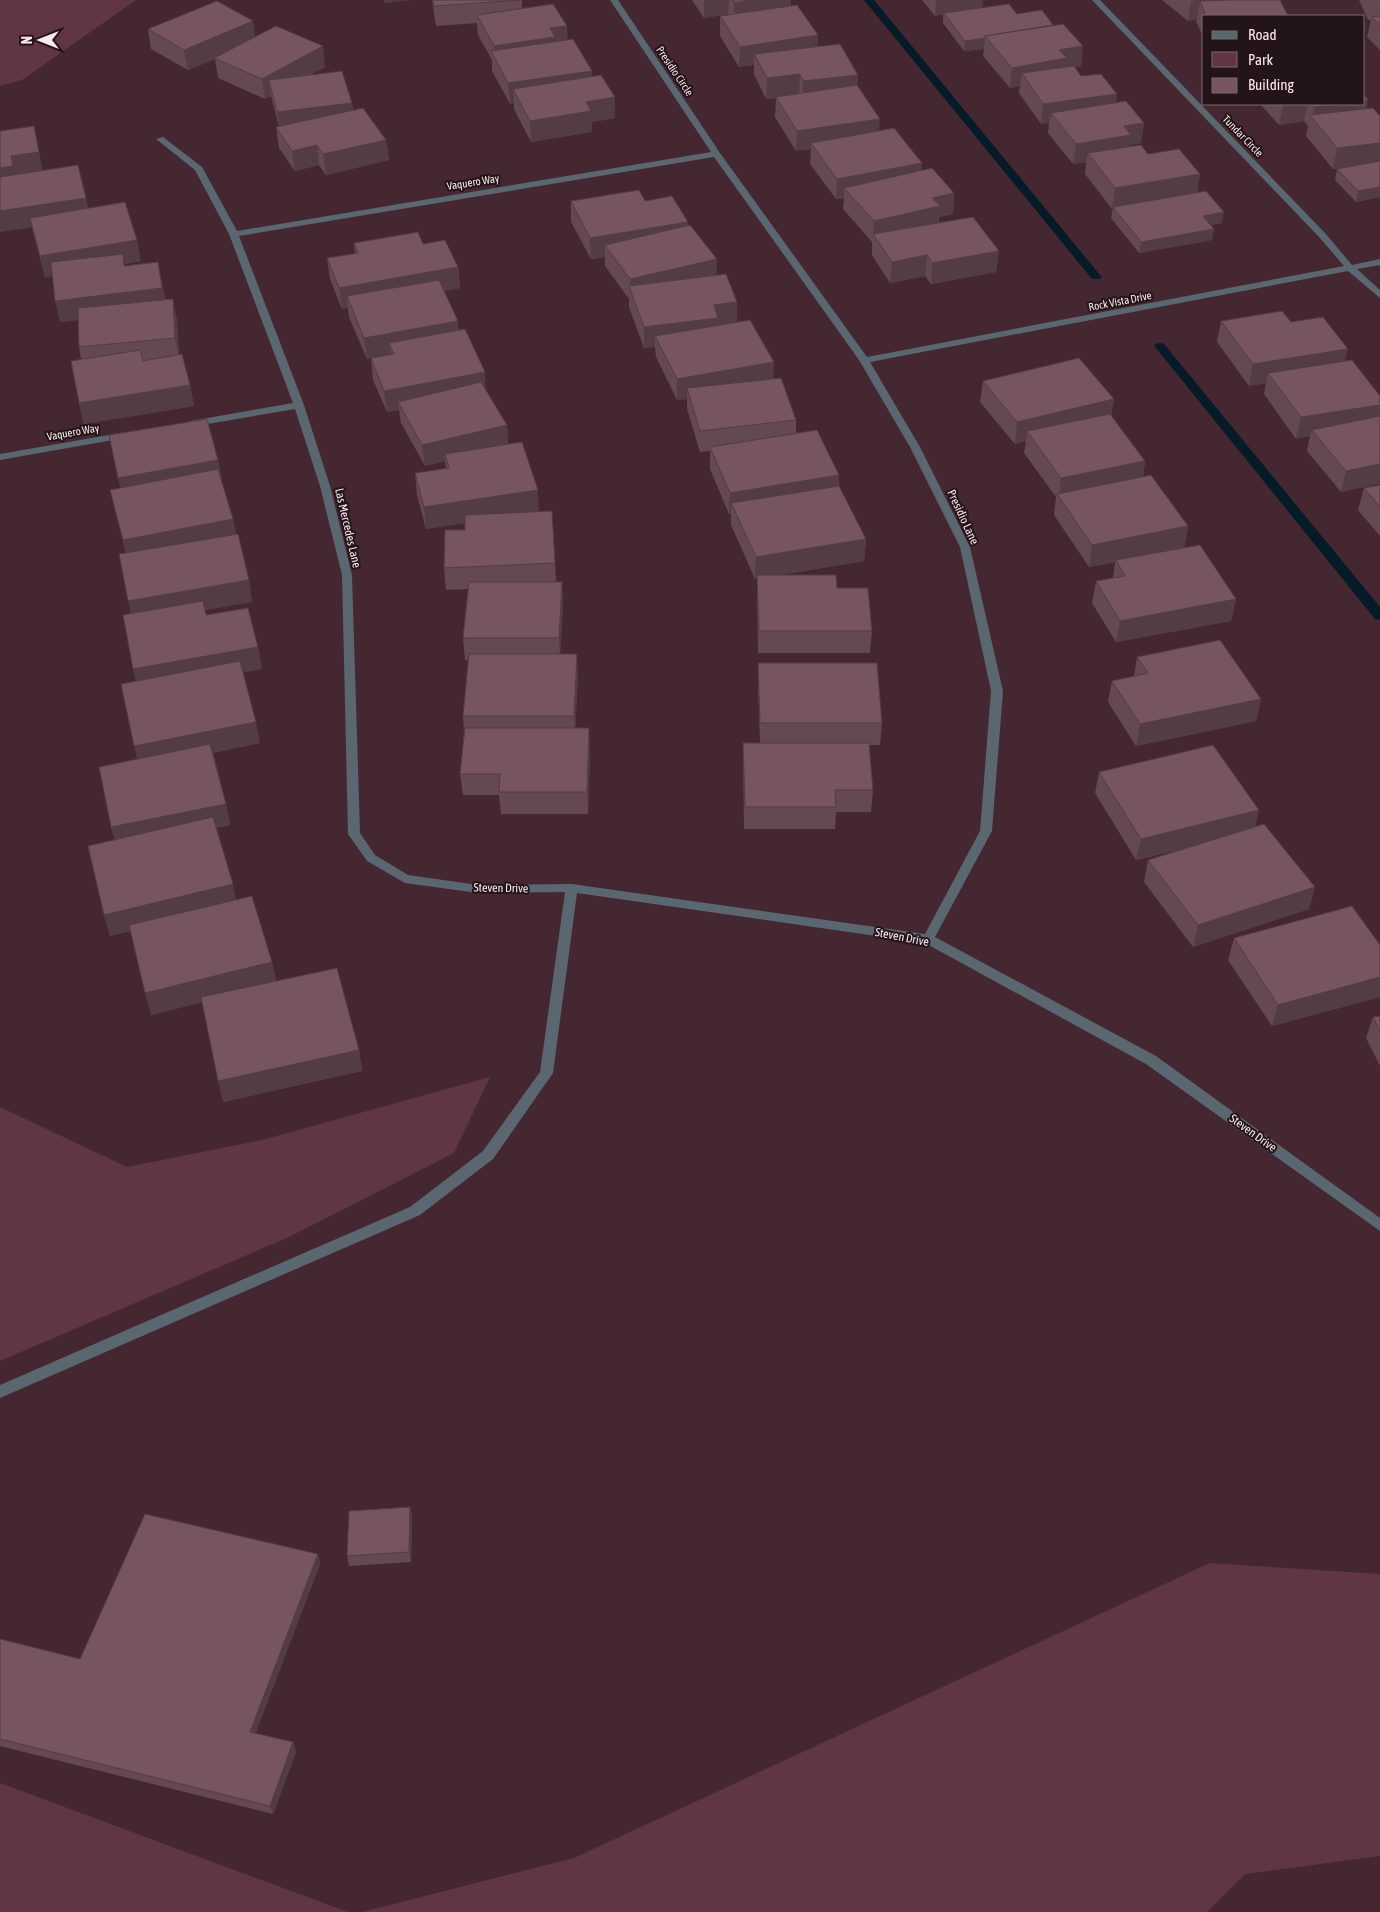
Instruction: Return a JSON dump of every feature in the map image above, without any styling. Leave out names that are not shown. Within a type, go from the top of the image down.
[{"type":"street","name":"Presidio Circle","points":[[614,0],[716,154]]},
{"type":"street","name":"Tundar Circle","points":[[1096,0],[1322,235],[1350,268],[1380,295]]},
{"type":"street","name":"Las Mercedes Lane","points":[[160,140],[199,169],[234,234],[299,405],[325,486],[346,575],[354,834],[371,858],[405,879]]},
{"type":"street","name":"Vaquero Way","points":[[234,234],[716,154]]},
{"type":"street","name":"Presidio Lane","points":[[716,154],[864,360],[915,447],[965,547],[997,691],[986,830],[928,939]]},
{"type":"street","name":"Rock Vista Drive","points":[[864,360],[1380,262]]},
{"type":"street","points":[[183,425],[299,405]]},
{"type":"street","name":"Vaquero Way","points":[[0,458],[135,434]]},
{"type":"street","name":"Steven Drive","points":[[405,879],[478,889],[572,888],[928,939],[1151,1060],[1380,1225]]},
{"type":"street","points":[[0,1392],[415,1211],[488,1155],[546,1073],[572,888]]},
{"type":"green space","points":[[0,0],[136,0],[22,80],[0,86]]},
{"type":"green space","points":[[490,1077],[454,1153],[289,1237],[0,1361],[0,1107],[127,1167],[262,1140]]},
{"type":"green space","points":[[1210,1563],[1380,1574],[1380,1856],[1245,1874],[1207,1912],[362,1912],[574,1858]]},
{"type":"green space","points":[[0,1783],[348,1912],[0,1912]]},
{"type":"building","points":[[433,0],[520,0],[434,6]]},
{"type":"building","points":[[733,0],[752,0],[734,3]]},
{"type":"building","points":[[1280,0],[1288,15],[1206,15],[1200,1]]},
{"type":"building","points":[[217,1],[253,21],[184,50],[148,29]]},
{"type":"building","points":[[553,4],[567,26],[550,28],[555,37],[494,46],[477,15]]},
{"type":"building","points":[[1009,4],[1017,14],[1042,10],[1053,25],[965,41],[944,13]]},
{"type":"building","points":[[797,5],[818,35],[740,47],[720,16]]},
{"type":"building","points":[[1380,16],[1380,25],[1372,17]]},
{"type":"building","points":[[1063,24],[1083,46],[1059,50],[1067,58],[1012,68],[985,36]]},
{"type":"building","points":[[276,26],[323,46],[262,79],[214,58]]},
{"type":"building","points":[[573,39],[592,71],[508,83],[491,51]]},
{"type":"building","points":[[840,44],[858,75],[803,81],[800,74],[767,78],[754,54]]},
{"type":"building","points":[[1074,66],[1081,76],[1101,74],[1117,94],[1043,104],[1022,73]]},
{"type":"building","points":[[342,71],[352,103],[277,112],[269,80]]},
{"type":"building","points":[[601,75],[615,97],[586,102],[591,111],[530,121],[513,89]]},
{"type":"building","points":[[857,85],[880,119],[797,131],[776,97]]},
{"type":"building","points":[[1126,101],[1144,123],[1124,126],[1131,135],[1076,144],[1051,113]]},
{"type":"building","points":[[1312,105],[1331,105],[1314,107]]},
{"type":"building","points":[[363,108],[386,140],[323,154],[317,145],[292,151],[276,127]]},
{"type":"building","points":[[1373,108],[1380,116],[1380,143],[1337,148],[1310,115]]},
{"type":"building","points":[[34,126],[39,152],[11,156],[13,166],[0,168],[0,131]]},
{"type":"building","points":[[894,128],[922,163],[837,179],[811,143]]},
{"type":"building","points":[[1141,145],[1148,154],[1179,149],[1200,174],[1115,188],[1088,153]]},
{"type":"building","points":[[1380,161],[1380,187],[1358,191],[1337,169]]},
{"type":"building","points":[[78,165],[86,198],[0,211],[0,177]]},
{"type":"building","points":[[932,168],[954,193],[932,198],[940,206],[874,221],[844,188]]},
{"type":"building","points":[[639,190],[645,201],[672,196],[688,222],[590,238],[571,201]]},
{"type":"building","points":[[1206,191],[1224,212],[1203,216],[1214,229],[1141,242],[1113,207]]},
{"type":"building","points":[[125,202],[137,240],[40,256],[30,218]]},
{"type":"building","points":[[973,217],[999,251],[932,263],[927,255],[892,262],[873,234]]},
{"type":"building","points":[[690,225],[717,259],[630,279],[605,245]]},
{"type":"building","points":[[418,232],[423,244],[445,240],[458,267],[339,288],[327,258],[358,253],[354,243]]},
{"type":"building","points":[[123,254],[124,266],[158,262],[162,288],[55,301],[51,262]]},
{"type":"building","points":[[726,274],[737,302],[714,305],[718,318],[644,327],[629,286]]},
{"type":"building","points":[[439,280],[458,321],[364,338],[347,296]]},
{"type":"building","points":[[173,299],[175,338],[79,347],[78,308]]},
{"type":"building","points":[[1282,311],[1291,322],[1323,317],[1348,349],[1253,364],[1221,321]]},
{"type":"building","points":[[750,320],[774,362],[677,379],[655,336]]},
{"type":"building","points":[[465,329],[485,372],[384,391],[371,358],[394,354],[389,343]]},
{"type":"building","points":[[140,350],[143,361],[182,354],[190,385],[79,403],[71,361]]},
{"type":"building","points":[[1079,358],[1114,399],[1017,422],[983,381]]},
{"type":"building","points":[[1352,360],[1380,396],[1380,405],[1301,417],[1268,373]]},
{"type":"building","points":[[781,378],[796,420],[700,431],[687,388]]},
{"type":"building","points":[[481,382],[507,425],[422,445],[398,402]]},
{"type":"building","points":[[1110,414],[1145,461],[1061,478],[1027,431]]},
{"type":"building","points":[[1380,416],[1380,464],[1346,471],[1312,430]]},
{"type":"building","points":[[207,419],[218,460],[118,478],[109,435]]},
{"type":"building","points":[[817,430],[839,475],[730,493],[710,447]]},
{"type":"building","points":[[522,442],[538,490],[424,507],[415,473],[449,468],[445,454]]},
{"type":"building","points":[[218,469],[233,519],[123,540],[110,490]]},
{"type":"building","points":[[1151,475],[1188,526],[1092,545],[1057,494]]},
{"type":"building","points":[[1380,485],[1380,507],[1364,488]]},
{"type":"building","points":[[839,486],[866,539],[756,557],[731,503]]},
{"type":"building","points":[[552,511],[555,563],[444,568],[445,530],[465,530],[465,515]]},
{"type":"building","points":[[238,534],[249,580],[128,601],[119,554]]},
{"type":"building","points":[[1200,545],[1236,599],[1120,621],[1096,581],[1125,576],[1116,560]]},
{"type":"building","points":[[757,575],[836,575],[837,588],[868,588],[872,631],[759,631]]},
{"type":"building","points":[[469,582],[562,582],[559,638],[463,638]]},
{"type":"building","points":[[203,601],[206,615],[248,608],[258,647],[133,669],[123,615]]},
{"type":"building","points":[[1220,640],[1261,699],[1140,724],[1112,681],[1148,673],[1137,657]]},
{"type":"building","points":[[469,654],[577,654],[574,716],[463,716]]},
{"type":"building","points":[[240,661],[256,722],[134,746],[121,684]]},
{"type":"building","points":[[758,663],[877,663],[882,723],[760,723]]},
{"type":"building","points":[[465,728],[589,728],[587,792],[499,792],[500,774],[460,774]]},
{"type":"building","points":[[743,743],[869,743],[873,790],[835,790],[836,807],[745,807]]},
{"type":"building","points":[[210,744],[226,804],[111,827],[99,767]]},
{"type":"building","points":[[1213,745],[1259,810],[1141,839],[1099,772]]},
{"type":"building","points":[[213,817],[233,884],[104,915],[88,846]]},
{"type":"building","points":[[1264,824],[1315,887],[1198,925],[1148,860]]},
{"type":"building","points":[[252,896],[272,962],[145,993],[129,925]]},
{"type":"building","points":[[1352,906],[1380,945],[1380,977],[1278,1005],[1234,938]]},
{"type":"building","points":[[337,968],[359,1050],[218,1081],[201,997]]},
{"type":"building","points":[[1380,1016],[1380,1031],[1373,1017]]},
{"type":"building","points":[[410,1507],[409,1552],[347,1556],[349,1511]]},
{"type":"building","points":[[145,1514],[318,1554],[250,1732],[293,1742],[270,1806],[0,1739],[0,1639],[80,1659]]},
{"type":"waterway","points":[[869,0],[1096,277]]},
{"type":"waterway","points":[[1160,346],[1380,616]]}]
